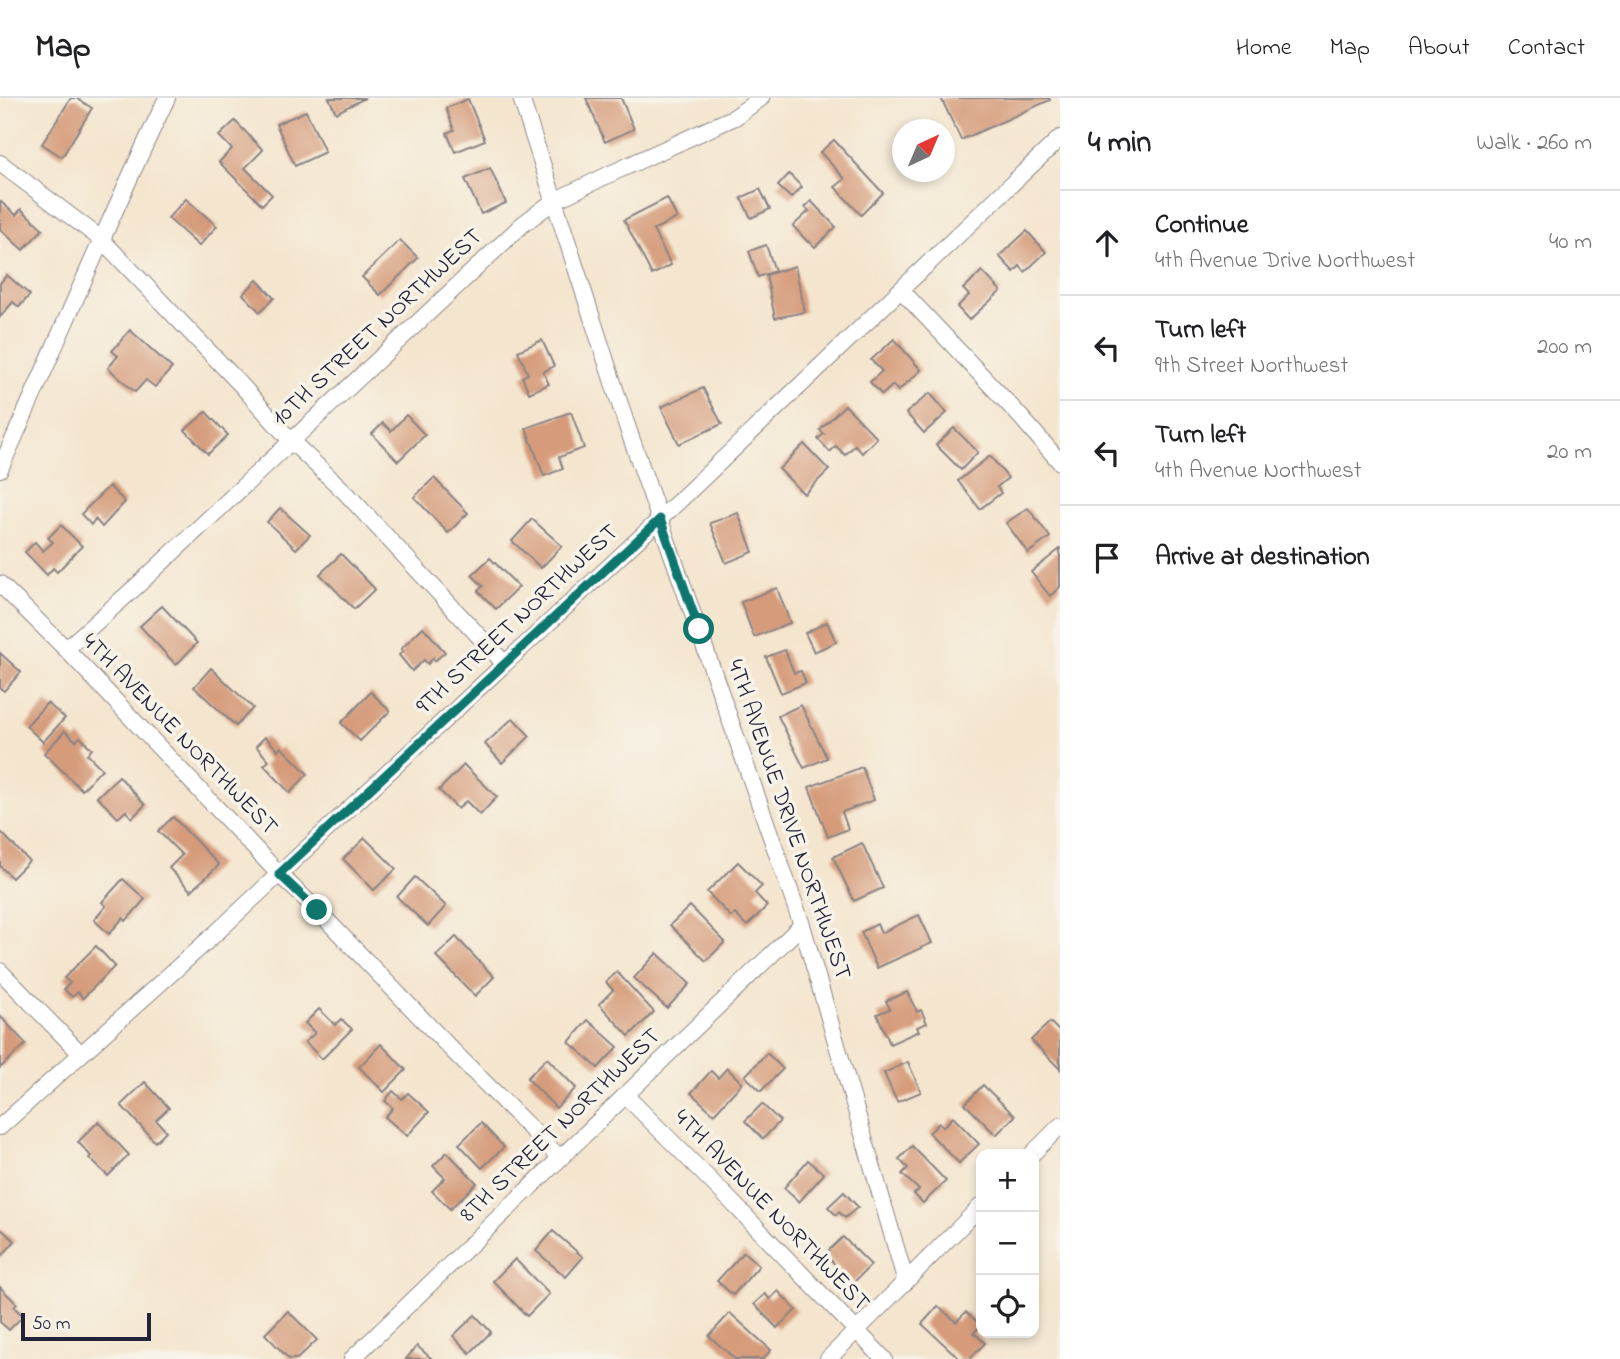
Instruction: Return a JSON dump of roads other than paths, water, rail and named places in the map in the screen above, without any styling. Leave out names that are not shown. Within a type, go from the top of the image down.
[{"type":"street","points":[[0,469],[101,239],[167,98]]},
{"type":"street","name":"4TH AVENUE DRIVE NORTHWEST","points":[[521,98],[627,426],[802,925],[906,1282]]},
{"type":"street","name":"10TH STREET NORTHWEST","points":[[66,649],[139,584],[523,224],[554,201],[736,117],[761,98]]},
{"type":"street","name":"9TH STREET NORTHWEST","points":[[0,1127],[279,874],[660,519],[1060,138]]},
{"type":"street","points":[[0,163],[101,239],[291,441],[346,493],[504,663]]},
{"type":"street","points":[[901,290],[1060,462]]},
{"type":"street","name":"4TH AVENUE NORTHWEST","points":[[0,584],[66,649],[279,874],[560,1158]]},
{"type":"street","name":"8TH STREET NORTHWEST","points":[[352,1359],[802,925]]},
{"type":"street","points":[[0,971],[81,1054]]},
{"type":"street","name":"4TH AVENUE NORTHWEST","points":[[625,1095],[884,1359]]},
{"type":"street","points":[[1037,1149],[1060,1126]]},
{"type":"street","points":[[828,1359],[976,1211]]}]
